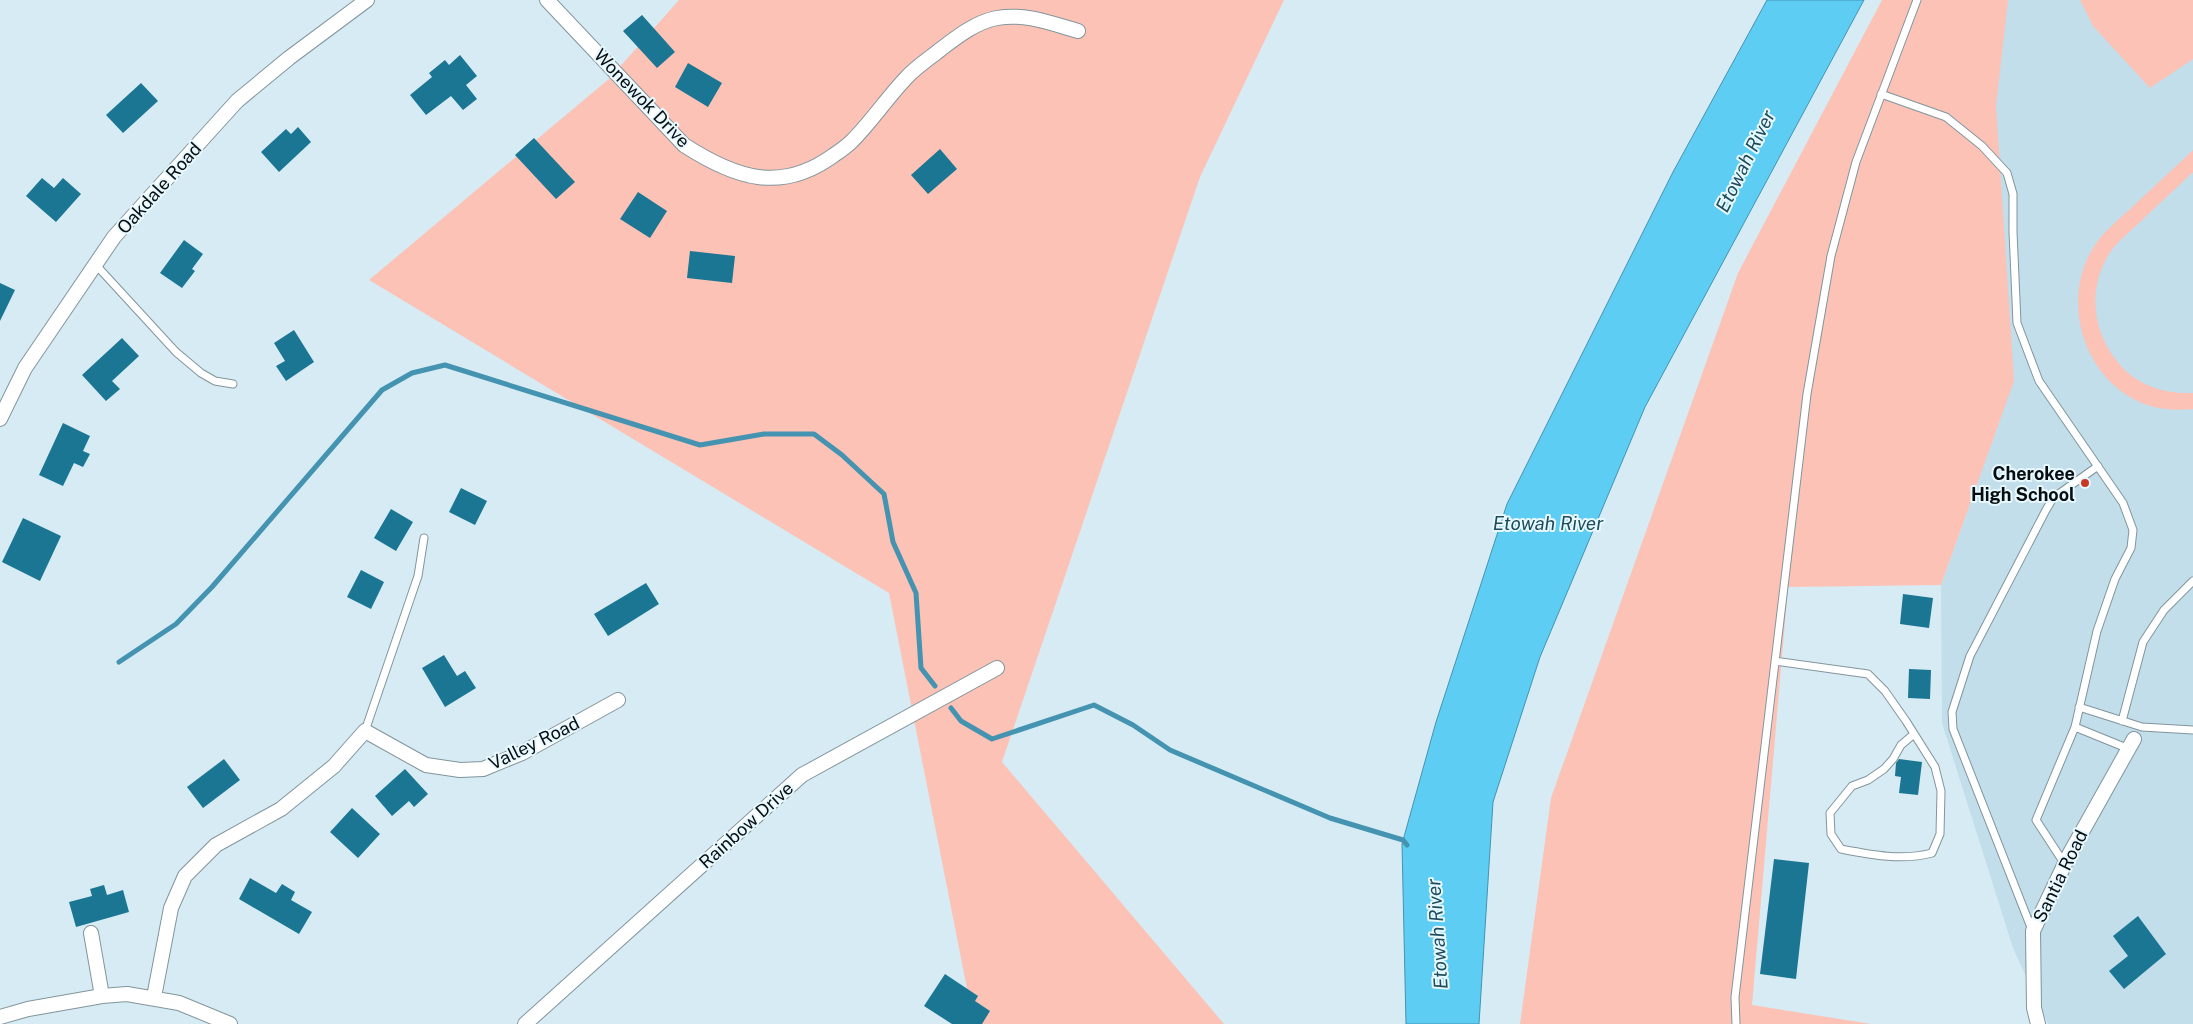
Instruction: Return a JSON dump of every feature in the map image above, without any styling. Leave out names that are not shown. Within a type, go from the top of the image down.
[{"type":"street","name":"Oakdale Road","points":[[0,419],[25,368],[114,238],[237,101],[289,58],[367,0]]},
{"type":"street","name":"Wonewok Drive","points":[[547,0],[684,145],[706,160],[726,168],[754,177],[780,179],[804,173],[822,164],[851,142],[907,76],[970,28],[996,18],[1027,16],[1078,31]]},
{"type":"street","name":"Rainbow Drive","points":[[526,1024],[802,775],[997,668]]},
{"type":"street","name":"Valley Road","points":[[365,731],[426,765],[460,770],[483,769],[522,753],[618,700]]},
{"type":"street","points":[[154,997],[171,908],[185,876],[216,845],[281,809],[334,766],[365,731]]},
{"type":"street","name":"Santia Road","points":[[2038,1024],[2034,1008],[2033,932],[2064,864],[2132,744]]},
{"type":"street","points":[[91,933],[102,996]]},
{"type":"street","points":[[0,1018],[28,1009],[102,996],[127,994],[154,997],[179,1003],[230,1024]]},
{"type":"lane","points":[[1736,1024],[1735,997],[1807,394],[1831,256],[1856,162],[1917,0]]},
{"type":"lane","points":[[1882,94],[1946,117],[1982,146],[2007,173],[2013,194],[2017,323],[2039,381],[2123,503],[2133,530],[2130,548],[2115,579],[2097,630],[2075,727],[2036,820],[2064,864]]},
{"type":"lane","points":[[96,265],[123,297],[188,362],[201,373],[215,381],[232,384]]},
{"type":"lane","points":[[2033,932],[1953,729],[1952,712],[1970,656],[2053,498],[2098,466]]},
{"type":"lane","points":[[365,731],[418,576],[424,538]]},
{"type":"lane","points":[[2122,721],[2143,642],[2164,610],[2193,581]]},
{"type":"lane","points":[[1775,661],[1868,674],[1885,691],[1914,734],[1935,767],[1941,792],[1940,834],[1932,853],[1917,857],[1880,856],[1842,849],[1831,834],[1830,812],[1852,786],[1868,780],[1884,770],[1901,745],[1914,734]]},
{"type":"lane","points":[[2079,708],[2142,727],[2193,730]]},
{"type":"lane","points":[[2075,727],[2132,744]]},
{"type":"shaded area","points":[[679,0],[1284,0],[1200,177],[1002,762],[1224,1024],[974,1024],[889,593],[369,280],[610,78]]},
{"type":"shaded area","points":[[1882,0],[2008,0],[1996,106],[2014,381],[1941,585],[1788,587],[1752,1005],[1871,1024],[1520,1024],[1551,798],[1738,273]]},
{"type":"shaded area","name":"Cherokee High School","points":[[1944,0],[2193,0],[2193,1024],[2048,1024],[2013,948],[1942,723],[1941,585],[2014,380]]},
{"type":"shaded area","points":[[2080,0],[2193,0],[2193,59],[2150,88],[2093,26]]},
{"type":"shaded area","points":[[2193,150],[2193,172],[2114,247],[2104,264],[2096,292],[2097,320],[2101,334],[2116,360],[2132,376],[2150,386],[2171,392],[2193,393],[2193,409],[2180,410],[2159,408],[2134,399],[2113,384],[2096,364],[2085,341],[2079,316],[2079,290],[2085,265],[2097,242],[2112,225]]},
{"type":"water","name":"Etowah River","points":[[1767,0],[1864,0],[1645,407],[1540,657],[1493,802],[1479,1024],[1406,1024],[1402,844],[1436,722],[1507,504],[1673,172]]},
{"type":"building","points":[[642,15],[675,52],[657,68],[623,31]]},
{"type":"building","points":[[460,55],[477,76],[466,85],[477,99],[463,110],[451,96],[426,115],[410,95],[432,77],[429,73],[445,60],[449,65]]},
{"type":"building","points":[[688,63],[722,83],[708,107],[675,87]]},
{"type":"building","points":[[141,83],[158,101],[123,133],[106,115]]},
{"type":"building","points":[[298,127],[311,142],[279,172],[261,152],[286,129],[291,134]]},
{"type":"building","points":[[534,138],[575,182],[556,199],[515,155]]},
{"type":"building","points":[[940,149],[957,169],[928,194],[911,175]]},
{"type":"building","points":[[42,178],[54,188],[63,178],[81,194],[56,222],[26,196]]},
{"type":"building","points":[[638,192],[667,211],[650,238],[620,219]]},
{"type":"building","points":[[184,240],[203,254],[192,269],[195,271],[182,288],[160,273]]},
{"type":"building","points":[[690,251],[735,256],[732,283],[687,278]]},
{"type":"building","points":[[0,283],[15,290],[0,321]]},
{"type":"building","points":[[294,330],[314,362],[286,381],[276,366],[285,361],[274,343]]},
{"type":"building","points":[[122,338],[139,356],[112,381],[120,389],[106,401],[82,375]]},
{"type":"building","points":[[63,423],[90,436],[83,451],[90,454],[83,467],[74,463],[63,486],[39,475]]},
{"type":"building","points":[[461,488],[487,501],[475,525],[449,512]]},
{"type":"building","points":[[391,509],[413,522],[396,551],[374,538]]},
{"type":"building","points":[[23,518],[61,536],[40,581],[2,562]]},
{"type":"building","points":[[361,570],[384,582],[371,609],[347,597]]},
{"type":"building","points":[[646,583],[659,604],[608,636],[594,614]]},
{"type":"building","points":[[1903,594],[1933,598],[1929,628],[1900,624]]},
{"type":"building","points":[[444,655],[457,676],[465,671],[476,688],[445,707],[422,668]]},
{"type":"building","points":[[1909,669],[1931,670],[1930,699],[1908,698]]},
{"type":"building","points":[[224,759],[240,780],[203,808],[187,787]]},
{"type":"building","points":[[1899,759],[1922,762],[1918,795],[1899,793],[1901,777],[1895,776],[1896,763]]},
{"type":"building","points":[[405,769],[428,794],[414,807],[409,801],[392,816],[375,796]]},
{"type":"building","points":[[352,808],[380,834],[358,858],[330,832]]},
{"type":"building","points":[[1774,859],[1809,863],[1796,979],[1760,974]]},
{"type":"building","points":[[250,878],[276,893],[282,884],[295,892],[291,900],[312,912],[299,934],[239,899]]},
{"type":"building","points":[[104,885],[107,895],[123,890],[129,912],[76,927],[69,902],[92,896],[90,889]]},
{"type":"building","points":[[2138,916],[2166,954],[2124,989],[2109,971],[2128,956],[2113,936]]},
{"type":"building","points":[[945,974],[978,996],[975,1001],[990,1011],[982,1024],[952,1024],[924,1006]]},
{"type":"waterway","points":[[119,662],[176,624],[212,587],[382,390],[412,373],[445,365],[700,445],[764,434],[814,434],[842,455],[884,494],[893,542],[916,593],[921,668],[935,686]]},
{"type":"waterway","points":[[951,708],[961,721],[992,739],[1094,705],[1133,725],[1170,750],[1330,818],[1403,840],[1407,845]]},
{"type":"place","name":"Cherokee High School","points":[[2085,483]]}]
